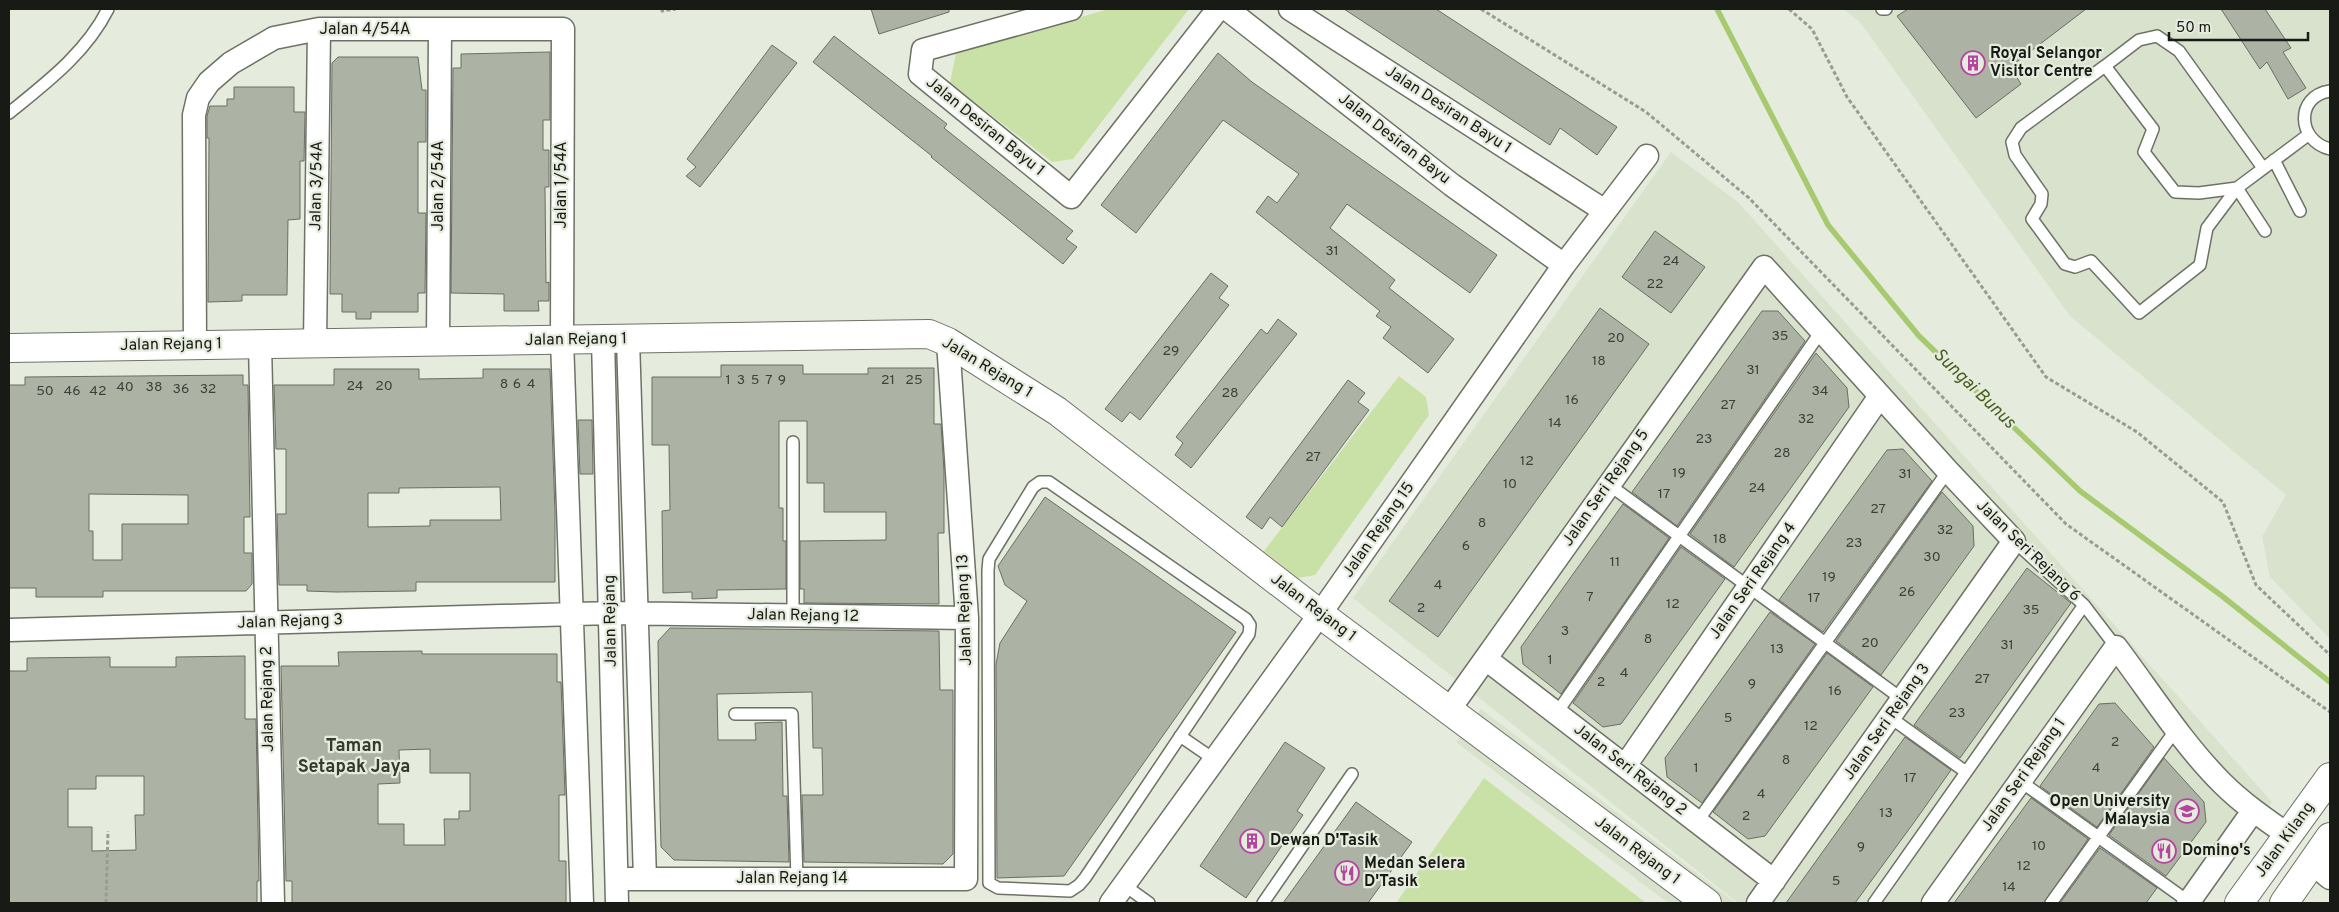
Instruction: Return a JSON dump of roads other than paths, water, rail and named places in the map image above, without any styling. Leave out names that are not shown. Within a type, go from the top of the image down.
[{"type":"street","name":"Jalan Desiran Bayu 1","points":[[1071,9],[923,50],[920,74],[1071,197],[1218,9]]},
{"type":"street","name":"Jalan Desiran Bayu","points":[[1227,9],[1452,184],[1564,265]]},
{"type":"street","name":"Jalan Desiran Bayu 1","points":[[1290,9],[1605,211]]},
{"type":"street","name":"Jalan 4/54A","points":[[195,345],[194,116],[198,98],[209,82],[231,63],[274,38],[318,29],[563,30]]},
{"type":"street","name":"Jalan 3/54A","points":[[316,344],[318,29]]},
{"type":"street","name":"Jalan 2/54A","points":[[438,342],[440,30]]},
{"type":"street","name":"Jalan 1/54A","points":[[563,30],[562,340],[582,903]]},
{"type":"street","name":"Jalan Rejang 15","points":[[1117,894],[1320,614],[1564,265],[1647,156]]},
{"type":"street","name":"Jalan Seri Rejang 6","points":[[1764,267],[1948,471],[2014,540]]},
{"type":"street","name":"Jalan Seri Rejang 5","points":[[1449,710],[1764,267]]},
{"type":"street","name":"Jalan Rejang 1","points":[[9,348],[929,334],[948,342],[1057,411],[1320,614],[1707,903]]},
{"type":"street","name":"Jalan Rejang","points":[[616,339],[611,613],[617,903]]},
{"type":"street","points":[[616,339],[638,614],[645,879]]},
{"type":"street","name":"Jalan Rejang 13","points":[[948,342],[967,618],[966,879]]},
{"type":"street","name":"Jalan Rejang 2","points":[[260,344],[273,903]]},
{"type":"street","name":"Jalan Seri Rejang 4","points":[[1625,766],[1880,396]]},
{"type":"street","name":"Jalan Seri Rejang 3","points":[[1761,902],[2014,540]]},
{"type":"street","name":"Jalan Rejang 12","points":[[611,613],[967,618]]},
{"type":"street","name":"Jalan Rejang 3","points":[[9,630],[611,613]]},
{"type":"street","name":"Jalan Seri Rejang 6","points":[[2116,647],[2177,728],[2222,783],[2253,811],[2288,836]]},
{"type":"street","name":"Jalan Seri Rejang 1","points":[[1941,901],[2020,781],[2116,647]]},
{"type":"street","name":"Jalan Seri Rejang 2","points":[[1486,659],[1774,881]]},
{"type":"street","name":"Jalan Kilang","points":[[2239,903],[2330,777]]},
{"type":"street","points":[[2188,902],[2253,811]]},
{"type":"street","points":[[2284,903],[2321,871],[2330,837]]},
{"type":"street","name":"Jalan Rejang 14","points":[[617,879],[966,879]]},
{"type":"lane","points":[[9,113],[58,73],[97,30],[108,9]]},
{"type":"lane","points":[[2263,168],[2179,51],[2158,36],[2139,40],[2021,128],[2012,142],[2015,155],[2042,194],[2041,204],[2032,219],[2066,264],[2075,267],[2091,261],[2139,313],[2200,265],[2207,228],[2237,188],[2308,135]]},
{"type":"lane","points":[[2105,66],[2153,129],[2144,152],[2175,192],[2198,194],[2237,188]]},
{"type":"lane","points":[[2330,91],[2318,95],[2306,109],[2305,126],[2308,135],[2322,147],[2330,149]]},
{"type":"lane","points":[[2274,160],[2300,211]]},
{"type":"lane","points":[[2237,188],[2265,231]]},
{"type":"lane","points":[[1556,714],[1822,330]]},
{"type":"lane","points":[[794,442],[794,616]]},
{"type":"lane","points":[[1696,822],[1824,641],[1948,471]]},
{"type":"lane","points":[[1040,482],[1049,482],[1246,619],[1250,625],[1249,634],[1180,736],[1079,885],[1070,891],[998,888],[988,883],[988,570],[990,559],[1033,487],[1040,482]]},
{"type":"lane","points":[[1608,484],[1824,641],[1966,772]]},
{"type":"lane","name":"Jalan Seri Rejang 6","points":[[2014,540],[2084,605],[2116,647]]},
{"type":"lane","points":[[1874,903],[2084,605]]},
{"type":"lane","points":[[735,714],[792,714],[796,879]]},
{"type":"lane","points":[[2051,903],[2177,728]]},
{"type":"lane","points":[[1180,736],[1214,760]]},
{"type":"lane","points":[[1263,903],[1352,774]]},
{"type":"lane","points":[[2020,781],[2188,902]]},
{"type":"lane","points":[[1117,894],[1149,903]]},
{"type":"waterway","name":"Sungai Bunus","points":[[1717,9],[1828,225],[1919,336],[2080,491],[2222,596],[2330,682]]},
{"type":"place","name":"Royal Selangor Visitor Centre","points":[[1973,63]]},
{"type":"place","name":"Open University Malaysia","points":[[2187,811]]},
{"type":"place","name":"Dewan D'Tasik","points":[[1252,841]]},
{"type":"place","name":"Domino's","points":[[2164,851]]},
{"type":"place","name":"Medan Selera D'Tasik","points":[[1347,873]]},
{"type":"district","name":"Taman Setapak Jaya","points":[[354,756]]}]
